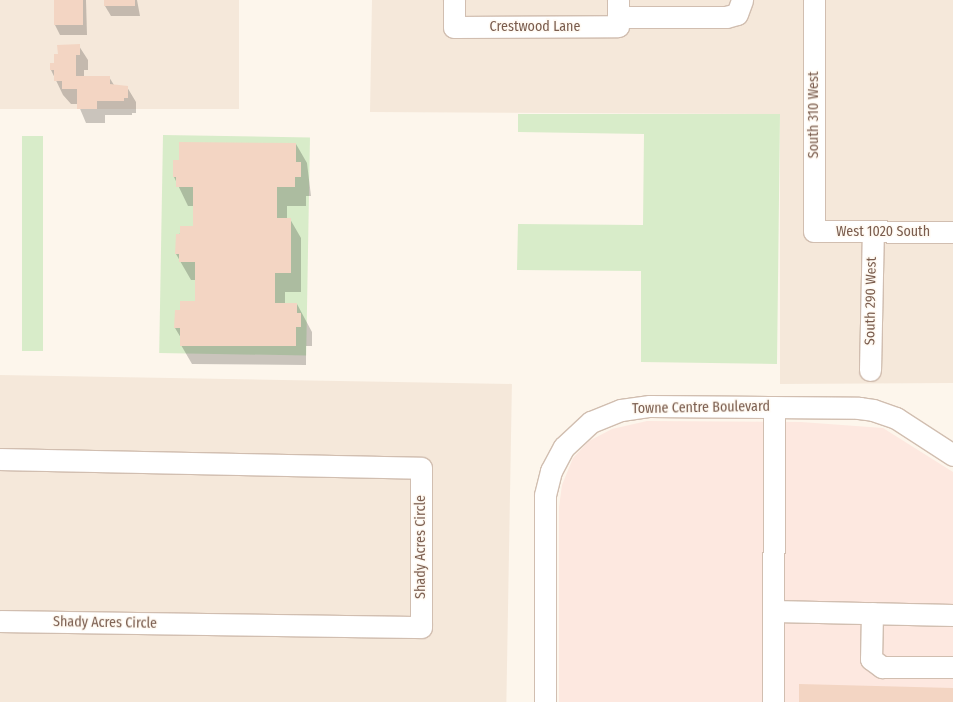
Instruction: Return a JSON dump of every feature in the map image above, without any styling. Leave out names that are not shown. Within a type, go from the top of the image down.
[{"type":"street","name":"Crestwood Lane","points":[[454,0],[454,27],[618,26],[618,9]]},
{"type":"street","points":[[618,9],[726,17],[738,14],[742,0]]},
{"type":"street","name":"South 310 West","points":[[814,0],[814,231]]},
{"type":"street","name":"West 1020 South","points":[[814,231],[953,232]]},
{"type":"street","name":"South 290 West","points":[[870,370],[873,232]]},
{"type":"street","name":"Towne Centre Boulevard","points":[[545,702],[544,509],[549,478],[564,447],[591,422],[606,415],[634,407],[774,407],[874,410],[907,424],[953,455]]},
{"type":"street","points":[[773,702],[774,407]]},
{"type":"street","name":"Shady Acres Circle","points":[[0,459],[421,468],[421,627],[0,621]]},
{"type":"street","points":[[774,611],[953,615]]},
{"type":"street","points":[[872,613],[871,659],[882,667],[953,667]]},
{"type":"shaded area","points":[[0,0],[239,0],[239,109],[0,109]]},
{"type":"shaded area","points":[[372,0],[953,0],[953,383],[780,384],[780,114],[370,112]]},
{"type":"shaded area","points":[[0,375],[512,384],[506,702],[0,702]]},
{"type":"shaded area","points":[[647,421],[801,422],[883,428],[953,472],[953,702],[559,702],[559,507],[562,485],[573,458],[589,441],[612,429]]},
{"type":"green space","points":[[518,114],[780,114],[777,364],[641,362],[641,271],[517,270],[518,224],[643,225],[644,134],[518,132]]},
{"type":"green space","points":[[163,135],[310,138],[306,356],[159,353]]},
{"type":"green space","points":[[22,136],[43,136],[43,351],[22,351]]},
{"type":"building","points":[[54,0],[83,0],[83,25],[54,25]]},
{"type":"building","points":[[104,0],[135,0],[135,6],[104,6]]},
{"type":"building","points":[[80,44],[80,55],[76,55],[76,76],[110,76],[110,84],[128,86],[128,98],[124,98],[124,101],[97,101],[97,109],[77,109],[77,89],[62,89],[62,81],[54,81],[54,70],[50,70],[50,63],[54,63],[54,54],[58,54],[57,45]]},
{"type":"building","points":[[179,142],[296,143],[296,162],[301,162],[301,177],[295,177],[295,187],[277,187],[277,218],[291,218],[291,273],[275,273],[275,303],[297,303],[297,313],[301,313],[301,327],[296,327],[296,346],[180,346],[180,328],[174,328],[175,310],[180,310],[180,301],[195,301],[195,262],[179,262],[179,254],[175,254],[176,234],[180,234],[180,226],[193,226],[193,187],[176,187],[176,177],[173,177],[173,160],[179,160]]},
{"type":"building","points":[[799,684],[953,688],[953,702],[799,702]]}]
